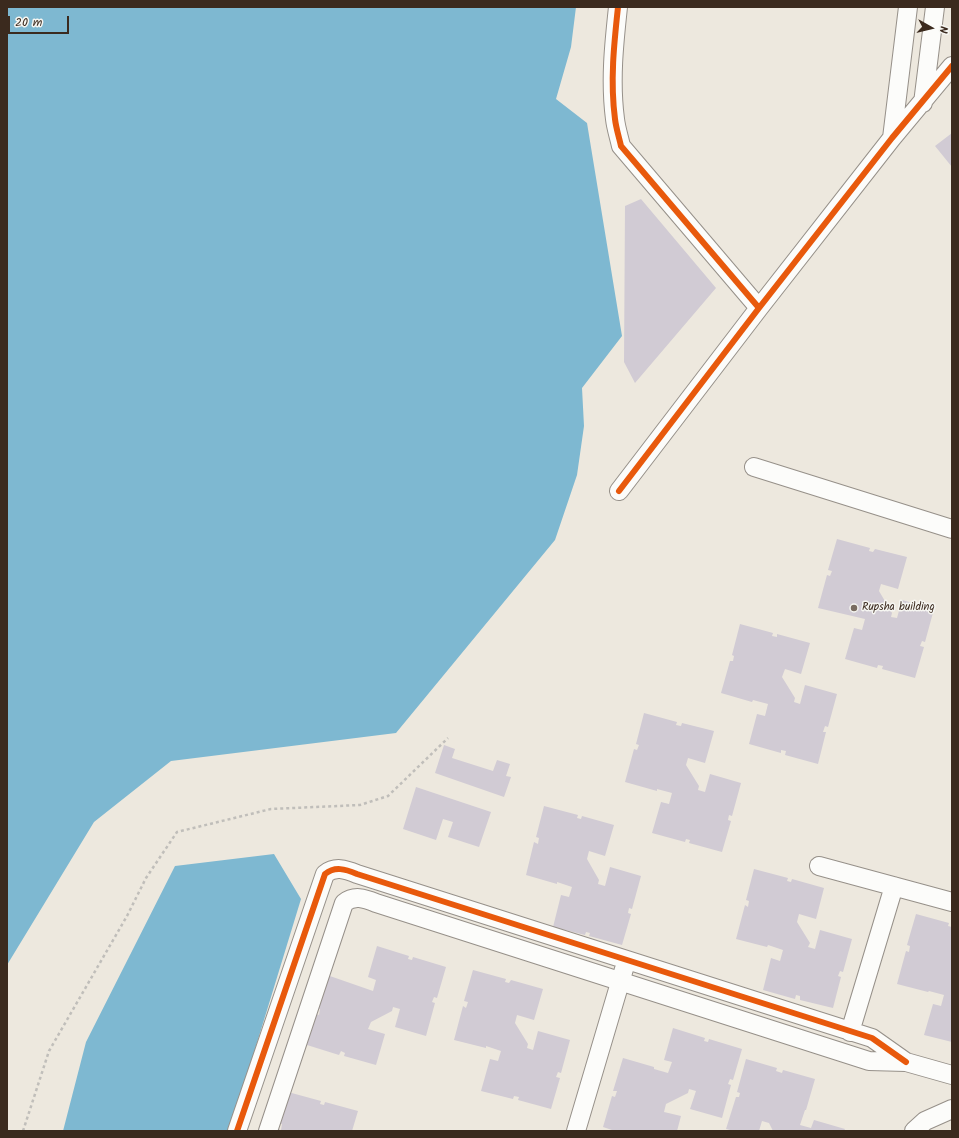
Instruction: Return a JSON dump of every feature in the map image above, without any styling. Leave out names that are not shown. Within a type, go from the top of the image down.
[{"type":"street","points":[[618,7],[612,87],[615,120],[621,146],[759,308]]},
{"type":"street","points":[[892,138],[908,7]]},
{"type":"street","points":[[923,103],[935,7]]},
{"type":"street","points":[[619,491],[759,308],[892,138],[923,103],[952,66]]},
{"type":"street","points":[[754,467],[952,529]]},
{"type":"street","points":[[819,866],[952,902]]},
{"type":"street","points":[[237,1131],[325,874],[332,869],[346,869],[357,874],[561,938],[626,961],[872,1038],[906,1062]]},
{"type":"street","points":[[850,1032],[894,886]]},
{"type":"street","points":[[268,1131],[344,903],[350,898],[365,898],[376,903],[869,1061],[906,1062],[952,1075]]},
{"type":"street","points":[[576,1131],[626,961]]},
{"type":"street","points":[[921,1128],[952,1109]]},
{"type":"path","points":[[23,1131],[49,1051],[127,916],[146,878],[177,832],[271,809],[360,805],[388,796],[448,738]]},
{"type":"water","points":[[7,7],[576,7],[571,47],[556,99],[587,123],[622,336],[582,388],[584,426],[577,475],[555,540],[396,733],[171,761],[94,822],[7,965]]},
{"type":"water","points":[[274,854],[301,899],[230,1131],[63,1131],[86,1042],[175,866]]},
{"type":"building","points":[[952,133],[952,167],[935,146]]},
{"type":"building","points":[[641,199],[716,288],[635,383],[624,362],[625,206]]},
{"type":"building","name":"Rupsha building","points":[[837,539],[870,548],[869,551],[873,552],[875,549],[907,557],[898,589],[881,584],[879,591],[892,613],[891,617],[897,618],[902,600],[934,609],[925,642],[922,641],[920,646],[924,647],[915,678],[882,669],[883,666],[878,665],[877,668],[845,659],[854,628],[862,630],[865,619],[818,608],[827,575],[830,576],[832,571],[828,570]]},
{"type":"building","points":[[740,624],[773,633],[772,636],[777,637],[777,634],[810,643],[801,674],[785,669],[782,677],[795,698],[794,702],[800,704],[805,685],[837,694],[828,727],[825,726],[823,732],[826,732],[818,764],[785,755],[786,751],[781,750],[781,753],[749,744],[757,714],[765,716],[768,704],[753,700],[752,702],[721,693],[730,661],[733,661],[734,656],[732,655]]},
{"type":"building","points":[[644,713],[677,722],[676,725],[681,726],[682,723],[714,731],[705,763],[688,758],[686,765],[699,786],[698,790],[705,792],[710,774],[741,783],[732,816],[729,815],[728,820],[731,821],[722,852],[689,843],[690,840],[686,839],[685,842],[652,833],[661,802],[669,804],[672,793],[657,789],[657,791],[625,782],[634,749],[637,750],[639,745],[636,744]]},
{"type":"building","points":[[444,745],[455,749],[452,758],[493,771],[497,760],[510,764],[506,776],[511,777],[504,797],[435,773]]},
{"type":"building","points":[[416,787],[491,812],[479,847],[448,837],[453,822],[443,819],[436,840],[403,829]]},
{"type":"building","points":[[544,806],[578,815],[577,818],[581,819],[582,816],[614,825],[605,856],[589,851],[587,859],[599,880],[598,884],[605,886],[610,867],[641,876],[632,909],[629,908],[628,913],[631,914],[622,945],[589,936],[590,933],[586,932],[585,935],[553,927],[561,895],[569,897],[572,887],[526,875],[534,842],[538,844],[539,838],[536,837]]},
{"type":"building","points":[[754,869],[788,878],[787,881],[791,882],[792,879],[824,888],[816,919],[799,914],[797,922],[810,943],[808,947],[815,949],[820,930],[852,939],[843,972],[840,971],[838,976],[841,977],[833,1008],[800,1000],[800,996],[796,995],[795,999],[763,990],[771,958],[780,961],[783,950],[768,945],[767,947],[736,939],[745,905],[748,907],[749,901],[746,900]]},
{"type":"building","points":[[916,914],[949,923],[948,926],[952,927],[952,1042],[924,1035],[933,1004],[941,1006],[944,995],[897,984],[906,951],[909,952],[910,946],[907,945]]},
{"type":"building","points":[[377,946],[409,956],[408,959],[412,960],[413,957],[446,967],[437,998],[434,997],[432,1002],[435,1003],[426,1036],[395,1027],[400,1009],[393,1007],[392,1011],[371,1022],[368,1029],[385,1034],[376,1065],[344,1056],[345,1053],[341,1051],[339,1055],[307,1045],[316,1014],[319,1015],[320,1009],[317,1008],[327,975],[373,991],[376,980],[368,977]]},
{"type":"building","points":[[473,970],[506,979],[505,982],[509,983],[511,980],[543,989],[534,1020],[517,1015],[515,1023],[528,1044],[527,1048],[533,1050],[538,1031],[570,1040],[561,1073],[558,1072],[556,1077],[560,1078],[551,1109],[518,1100],[519,1097],[514,1096],[513,1099],[481,1091],[490,1059],[498,1061],[501,1051],[486,1046],[486,1048],[454,1040],[463,1006],[466,1008],[468,1002],[464,1001]]},
{"type":"building","points":[[673,1028],[705,1038],[704,1041],[708,1042],[709,1039],[742,1049],[733,1080],[730,1079],[728,1084],[731,1085],[722,1118],[690,1109],[696,1091],[689,1089],[688,1093],[666,1104],[664,1112],[681,1116],[677,1131],[615,1131],[603,1127],[612,1096],[615,1097],[617,1091],[613,1091],[623,1058],[654,1067],[654,1069],[668,1073],[672,1062],[664,1060]]},
{"type":"building","points":[[746,1059],[777,1068],[776,1071],[782,1073],[783,1070],[815,1079],[800,1125],[811,1128],[814,1120],[845,1129],[844,1131],[773,1131],[769,1123],[762,1121],[759,1131],[734,1131],[726,1129],[736,1097],[739,1097],[740,1093],[737,1092]]},
{"type":"building","points":[[288,1092],[321,1101],[320,1104],[324,1105],[325,1102],[358,1111],[352,1131],[277,1131],[278,1129],[281,1130],[282,1124],[279,1123]]},
{"type":"cycle path","points":[[618,7],[614,49],[613,91],[615,122],[621,146],[759,308]]},
{"type":"cycle path","points":[[619,491],[759,308],[892,138],[952,66]]},
{"type":"cycle path","points":[[237,1131],[325,874],[336,869],[348,871],[872,1038],[906,1062]]},
{"type":"place","name":"Rupsha building","points":[[854,608]]}]
